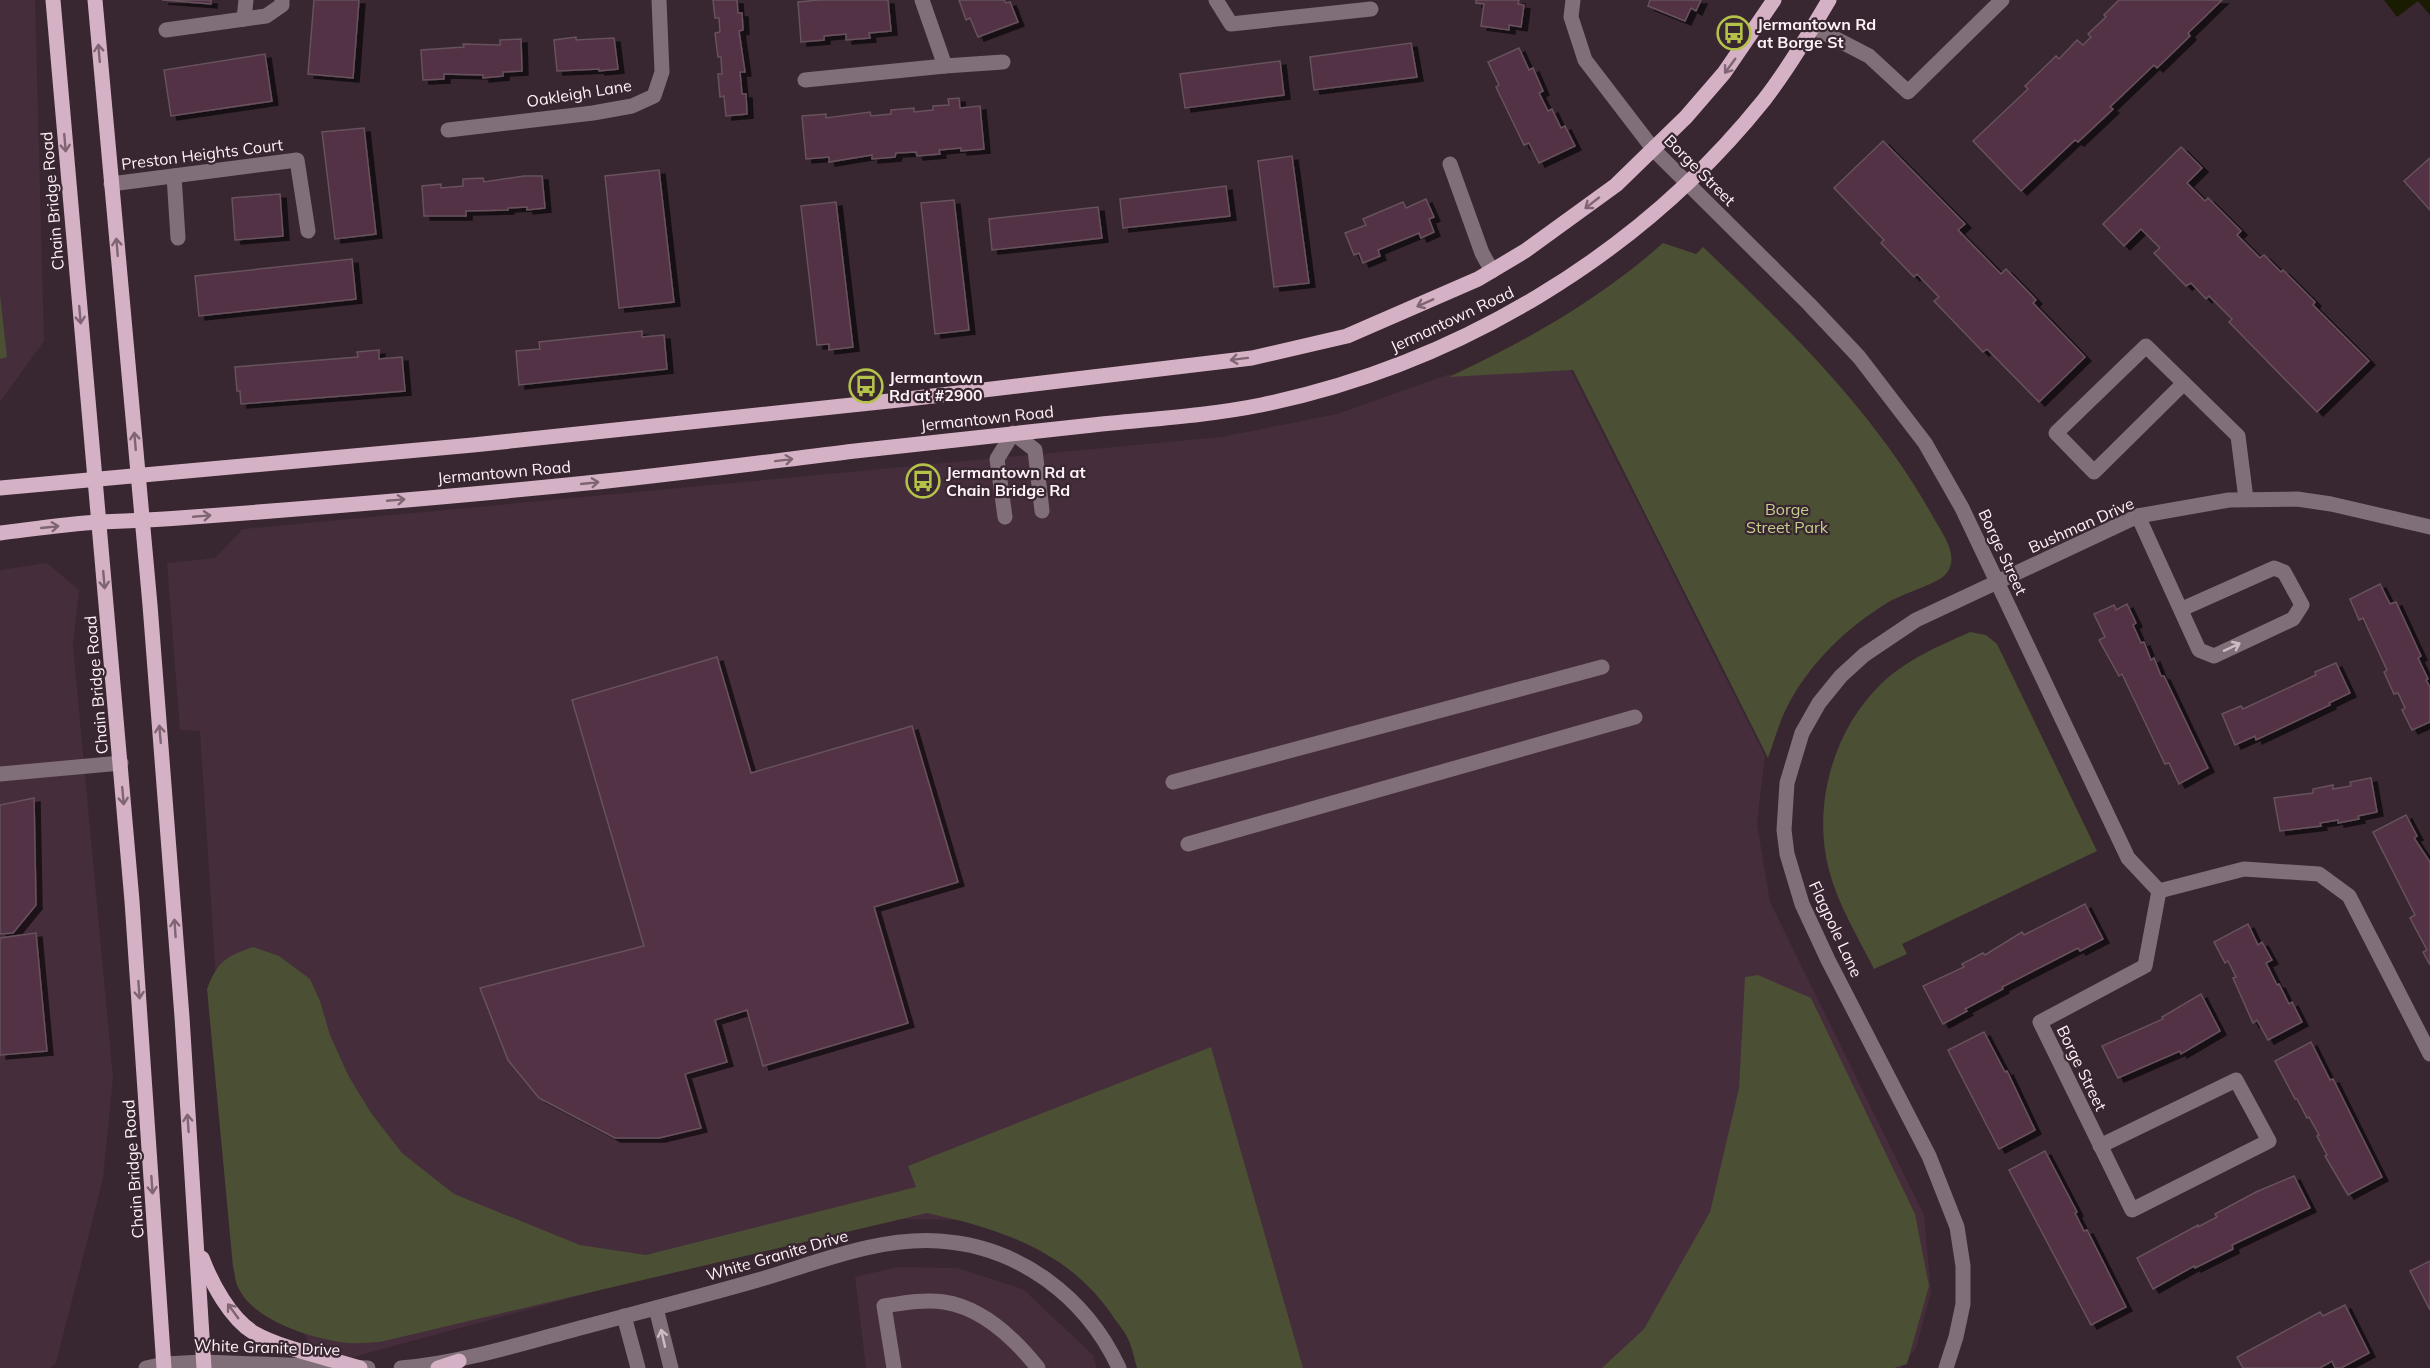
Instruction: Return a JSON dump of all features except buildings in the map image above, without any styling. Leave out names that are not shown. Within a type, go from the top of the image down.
[{"type":"main road","name":"Chain Bridge Road","points":[[53,0],[133,912],[164,1366]]},
{"type":"main road","points":[[95,0],[143,520],[170,851],[203,1365]]},
{"type":"main road","name":"Jermantown Road","points":[[0,488],[498,442],[866,404],[1252,358],[1347,336],[1417,307],[1492,271],[1569,221],[1616,185],[1654,150],[1724,74],[1774,0]]},
{"type":"main road","name":"Jermantown Road","points":[[0,533],[99,522],[587,483],[1170,417],[1257,405],[1328,389],[1450,344],[1504,317],[1593,260],[1687,184],[1730,140],[1766,98],[1814,27],[1829,0]]},
{"type":"main road","points":[[196,1244],[210,1278],[239,1320],[253,1332],[270,1340],[360,1368]]},
{"type":"main road","points":[[438,1368],[459,1361]]},
{"type":"street","points":[[244,20],[246,0]]},
{"type":"street","points":[[166,30],[266,16],[282,5],[282,0]]},
{"type":"street","name":"Oakleigh Lane","points":[[448,130],[593,113],[632,106],[654,96],[662,72],[659,0]]},
{"type":"street","points":[[922,0],[945,66]]},
{"type":"street","points":[[1216,0],[1231,24],[1371,9]]},
{"type":"street","name":"Borge Street","points":[[1573,0],[1571,17],[1585,60],[1654,150],[1809,303],[1888,392],[1925,443],[1962,507],[2128,858],[2159,891],[2145,966],[2040,1022],[2100,1146],[2132,1210],[2269,1141],[2236,1080],[2100,1146]]},
{"type":"street","points":[[1814,27],[1869,56],[1908,92],[2002,0]]},
{"type":"street","points":[[805,80],[1003,62]]},
{"type":"street","name":"Preston Heights Court","points":[[111,184],[297,160],[308,231]]},
{"type":"street","points":[[1450,164],[1482,253],[1492,271]]},
{"type":"street","points":[[174,176],[178,238]]},
{"type":"street","points":[[2184,383],[2094,471],[2056,434],[2146,346],[2184,383],[2238,436],[2246,499]]},
{"type":"street","points":[[1005,516],[997,459],[1013,433],[1035,450],[1042,511]]},
{"type":"street","name":"Bushman Drive","points":[[1997,581],[2049,560],[2138,516],[2203,504],[2246,499],[2297,499],[2331,504],[2430,526]]},
{"type":"street","points":[[2138,516],[2199,650],[2214,656],[2293,619],[2302,605],[2284,572],[2274,568],[2182,609]]},
{"type":"street","name":"Flagpole Lane","points":[[1946,1368],[1963,1304],[1963,1266],[1957,1227],[1929,1156],[1828,960],[1802,904],[1787,854],[1785,802],[1790,767],[1802,734],[1819,703],[1841,676],[1864,655],[1916,620],[1997,581]]},
{"type":"street","points":[[1173,782],[1602,667]]},
{"type":"street","points":[[1188,844],[1635,717]]},
{"type":"street","points":[[0,774],[120,763]]},
{"type":"street","points":[[2159,891],[2244,869],[2319,874],[2349,896],[2430,1054]]},
{"type":"street","name":"White Granite Drive","points":[[400,1368],[459,1361],[876,1245],[905,1241],[956,1242],[1000,1254],[1038,1273],[1080,1308],[1100,1333],[1119,1368]]},
{"type":"street","points":[[894,1368],[884,1306],[913,1301],[945,1302],[974,1311],[1003,1330],[1038,1368]]},
{"type":"street","points":[[656,1308],[670,1368]]},
{"type":"street","points":[[624,1316],[638,1368]]},
{"type":"street","name":"White Granite Drive","points":[[146,1368],[203,1365],[368,1368]]},
{"type":"shaded area","points":[[0,0],[35,0],[44,341],[0,402]]},
{"type":"shaded area","points":[[2384,0],[2430,0],[2430,15],[2418,1],[2397,17]]},
{"type":"shaded area","points":[[1570,368],[1765,756],[1757,824],[1770,902],[1924,1215],[1931,1292],[1916,1348],[1901,1368],[1154,1368],[1131,1323],[1069,1260],[981,1220],[863,1219],[320,1366],[229,1182],[200,731],[180,730],[167,563],[215,558],[243,529],[1221,437],[1337,414],[1447,375]]},
{"type":"shaded area","points":[[47,563],[79,590],[73,645],[113,1077],[103,1179],[56,1363],[50,1368],[0,1368],[0,570]]},
{"type":"shaded area","points":[[897,1267],[957,1268],[1023,1289],[1093,1355],[1097,1368],[866,1368],[855,1277]]},
{"type":"green space","name":"Borge Street Park","points":[[1663,243],[1696,254],[1703,247],[1828,372],[1884,441],[1909,477],[1945,537],[1951,553],[1949,569],[1944,576],[1893,600],[1872,613],[1843,636],[1817,662],[1787,707],[1768,758],[1573,370],[1449,377],[1561,318],[1639,264]]},
{"type":"green space","points":[[0,295],[7,357],[0,359]]},
{"type":"green space","points":[[1970,632],[1986,635],[1997,644],[2097,851],[1902,944],[1907,954],[1874,969],[1843,908],[1829,870],[1824,846],[1823,821],[1830,771],[1850,724],[1880,685],[1911,661]]},
{"type":"green space","points":[[253,947],[279,956],[310,979],[320,1001],[330,1035],[348,1075],[371,1113],[402,1153],[454,1194],[580,1245],[646,1255],[916,1187],[908,1166],[1211,1047],[1303,1368],[1137,1368],[1128,1338],[1096,1295],[1077,1276],[1032,1246],[981,1227],[927,1213],[380,1342],[334,1341],[287,1327],[258,1311],[247,1300],[236,1281],[207,989],[215,972],[224,961]]},
{"type":"green space","points":[[1758,975],[1811,998],[1915,1214],[1929,1286],[1907,1364],[1894,1368],[1602,1368],[1644,1329],[1710,1212],[1739,1088],[1745,977]]},
{"type":"place","name":"Jermantown Rd at Borge St","points":[[1734,33]]},
{"type":"place","name":"Jermantown Rd at #2900","points":[[866,386]]},
{"type":"place","name":"Jermantown Rd at Chain Bridge Rd","points":[[923,481]]}]
